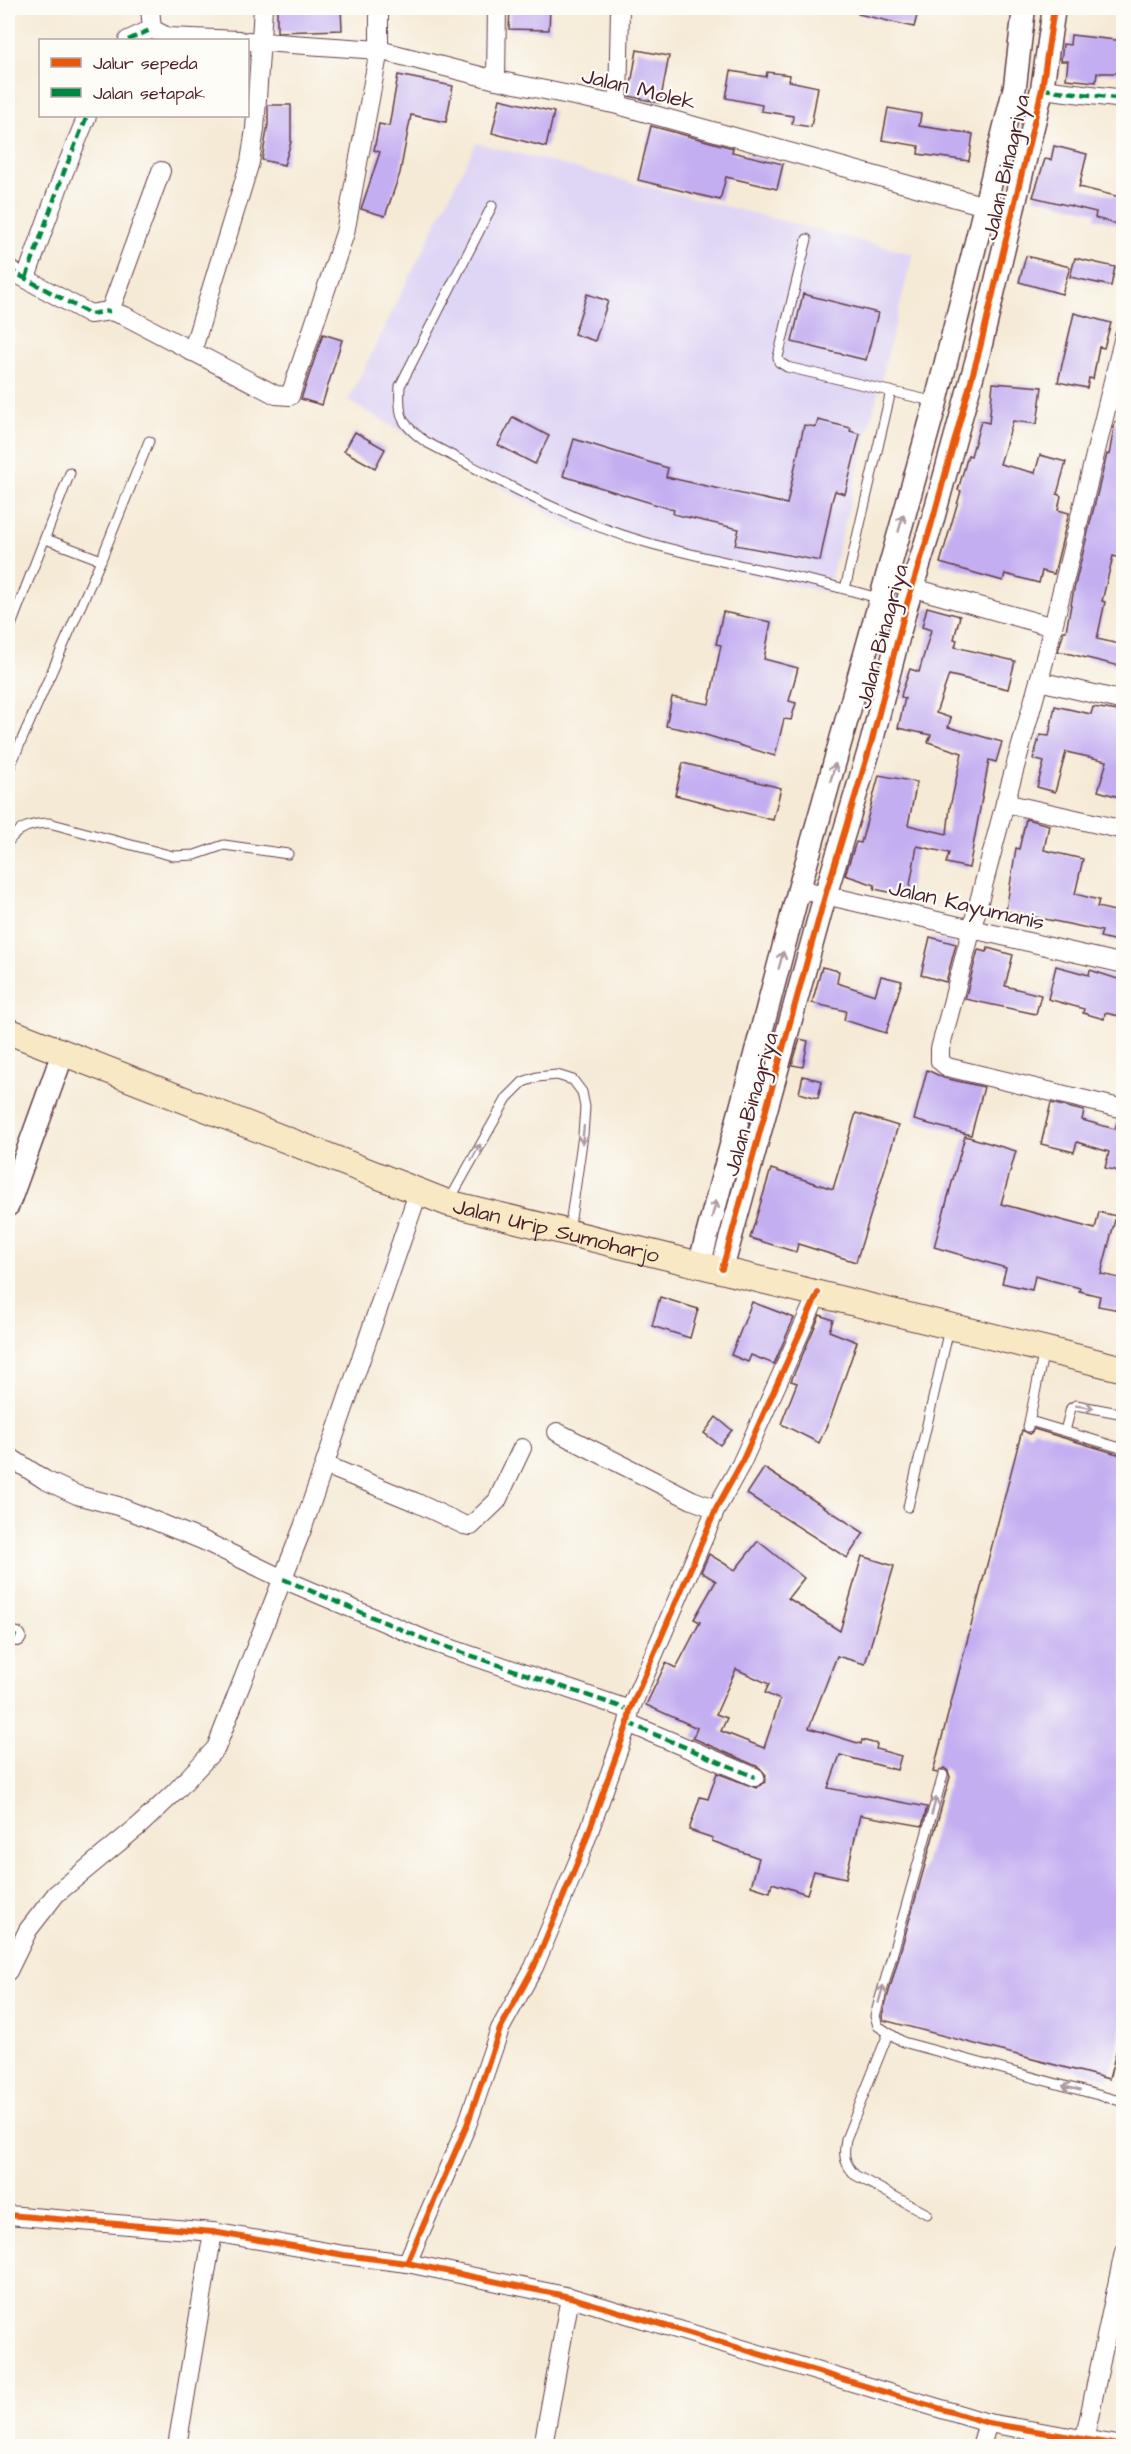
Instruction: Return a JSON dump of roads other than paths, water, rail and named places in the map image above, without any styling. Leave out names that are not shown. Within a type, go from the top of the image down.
[{"type":"main road","name":"Jalan Urip Sumoharjo","points":[[8,1032],[448,1203],[1124,1369]]},
{"type":"street","points":[[150,8],[140,34],[215,39]]},
{"type":"street","points":[[192,352],[250,162],[255,41],[263,8]]},
{"type":"street","points":[[8,269],[90,314],[110,311],[125,316],[276,395],[290,396],[345,233],[379,50],[379,8]]},
{"type":"street","points":[[496,80],[497,8]]},
{"type":"street","points":[[618,105],[620,8]]},
{"type":"street","name":"Jalan Binagriya","points":[[711,1268],[771,997],[844,733],[875,592],[928,400],[986,205],[1016,86],[1024,8]]},
{"type":"street","name":"Jalan Binagriya","points":[[711,1268],[796,1004],[825,896],[871,744],[909,597],[977,359],[1014,214],[1042,89],[1054,8]]},
{"type":"street","name":"Jalan Molek","points":[[255,41],[379,50],[496,80],[618,105],[1014,214]]},
{"type":"street","points":[[1042,89],[1124,99]]},
{"type":"street","points":[[26,278],[87,117]]},
{"type":"street","points":[[110,311],[161,171]]},
{"type":"street","points":[[1124,336],[1120,363],[1053,627],[940,1049],[940,1061],[947,1067],[1124,1109]]},
{"type":"street","points":[[875,592],[1053,627]]},
{"type":"street","points":[[1039,681],[1124,701]]},
{"type":"street","points":[[844,733],[871,744]]},
{"type":"street","points":[[1005,803],[1124,830]]},
{"type":"street","name":"Jalan Kayumanis","points":[[799,889],[1124,964]]},
{"type":"street","points":[[771,997],[796,1004]]},
{"type":"street","points":[[8,1205],[63,1053]]},
{"type":"street","points":[[8,1971],[28,1930],[56,1894],[141,1824],[216,1748],[325,1465],[418,1193]]},
{"type":"street","points":[[407,2263],[467,2125],[500,2029],[534,1967],[579,1859],[629,1716],[716,1509],[741,1464],[818,1293]]},
{"type":"street","points":[[557,1432],[692,1500],[716,1509]]},
{"type":"street","points":[[325,1465],[471,1526],[497,1501],[522,1448]]},
{"type":"street","points":[[8,1456],[45,1480],[77,1495],[118,1506],[202,1540],[283,1579],[426,1640],[629,1716],[755,1777]]},
{"type":"street","points":[[8,2215],[213,2232],[344,2255],[407,2263],[570,2297],[988,2423],[1083,2443],[1124,2446]]},
{"type":"street","points":[[177,2446],[213,2232]]},
{"type":"street","points":[[1083,2443],[1124,2252]]},
{"type":"street","points":[[543,2446],[570,2297]]},
{"type":"street","points":[[981,2446],[988,2423]]},
{"type":"lane","points":[[492,206],[400,386],[400,410],[406,428],[426,442],[564,514],[645,542],[845,589],[875,592]]},
{"type":"lane","points":[[807,239],[778,357],[779,362],[788,367],[928,400]]},
{"type":"lane","points":[[845,589],[891,391]]},
{"type":"lane","points":[[8,771],[101,560],[149,441]]},
{"type":"lane","points":[[10,628],[70,473]]},
{"type":"lane","points":[[46,538],[101,560]]},
{"type":"lane","points":[[8,842],[17,830],[31,824],[49,823],[173,856],[195,855],[224,845],[288,854]]},
{"type":"lane","points":[[448,1203],[507,1098],[523,1082],[530,1079],[565,1077],[573,1080],[582,1092],[585,1107],[569,1233]]},
{"type":"lane","points":[[908,1507],[950,1326]]},
{"type":"lane","points":[[1044,1350],[1029,1424],[1065,1431],[1124,1449]]},
{"type":"lane","points":[[1065,1431],[1071,1408],[1076,1405],[1124,1414]]},
{"type":"lane","points":[[944,1775],[875,2016],[878,2026],[903,2042],[1120,2101],[1124,2095]]},
{"type":"lane","points":[[888,2034],[846,2139],[843,2154],[847,2166],[855,2175],[927,2214]]}]
